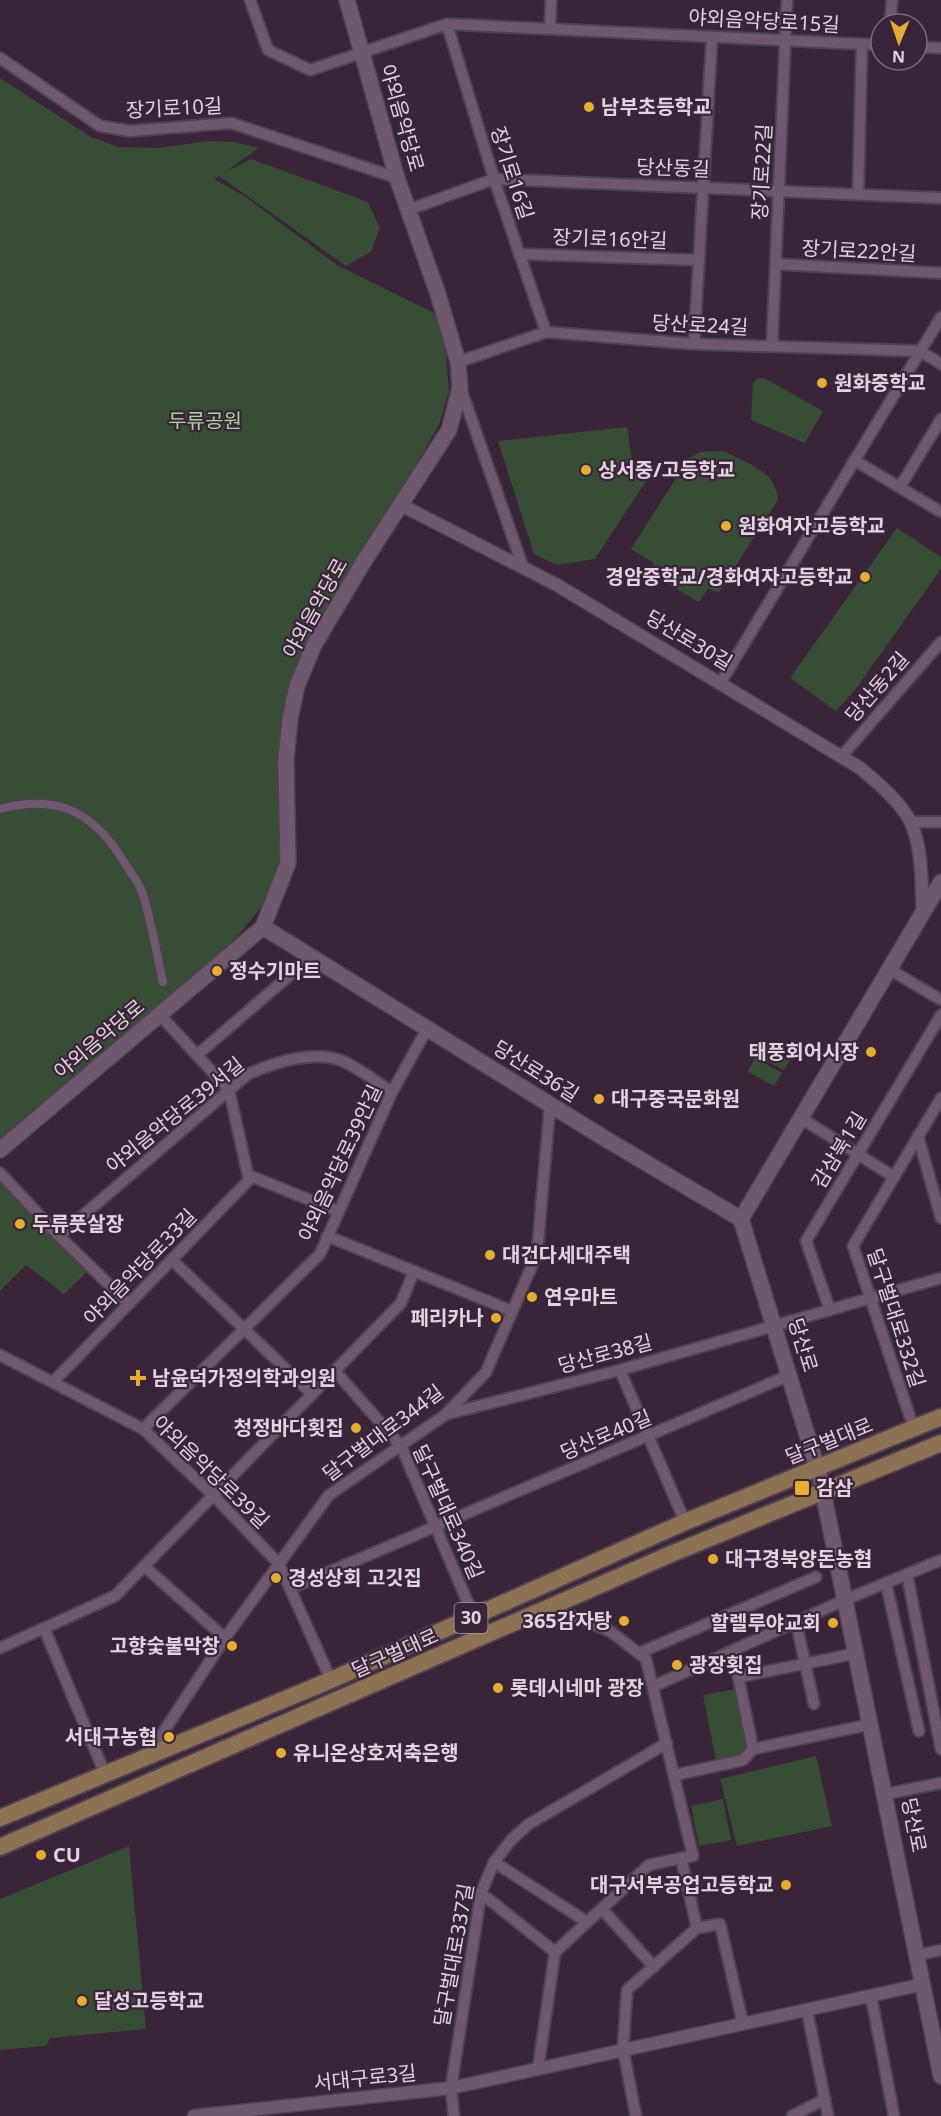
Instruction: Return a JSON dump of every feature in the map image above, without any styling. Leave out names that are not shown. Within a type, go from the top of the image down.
[{"type":"main road","name":"야외음악당로","points":[[0,1150],[263,927],[288,863],[286,760],[290,720],[297,686],[314,645],[449,430],[460,388],[458,362],[438,294],[397,178],[347,0]]},
{"type":"main road","points":[[741,1219],[941,882]]},
{"type":"main road","name":"당산로36길","points":[[263,927],[550,1105],[741,1219]]},
{"type":"main road","name":"당산로","points":[[741,1219],[824,1492],[941,2076]]},
{"type":"main road","name":"달구벌대로","points":[[0,1818],[331,1680],[685,1522],[941,1417]]},
{"type":"main road","name":"달구벌대로","points":[[0,1847],[756,1518],[941,1443]]},
{"type":"main road","points":[[756,1518],[760,1507],[776,1497],[774,1486]]},
{"type":"street","name":"야외음악당로15길","points":[[250,0],[268,50],[310,70],[447,24],[869,44]]},
{"type":"street","points":[[550,29],[551,0]]},
{"type":"street","name":"장기로22길","points":[[772,346],[787,0]]},
{"type":"street","name":"장기로16길","points":[[447,24],[494,179],[546,332]]},
{"type":"street","points":[[694,344],[712,37]]},
{"type":"street","points":[[858,194],[862,44]]},
{"type":"street","name":"장기로10길","points":[[0,58],[100,126],[130,131],[231,123],[397,178]]},
{"type":"street","name":"당산동길","points":[[408,210],[494,179],[779,189],[941,198]]},
{"type":"street","name":"장기로16안길","points":[[519,254],[699,260]]},
{"type":"street","name":"장기로22안길","points":[[776,264],[941,273]]},
{"type":"street","points":[[721,682],[941,317]]},
{"type":"street","name":"당산로24길","points":[[458,362],[546,332],[694,344],[920,351],[941,364]]},
{"type":"street","points":[[460,388],[523,567]]},
{"type":"street","points":[[900,487],[941,419]]},
{"type":"street","points":[[854,460],[900,487],[939,506]]},
{"type":"street","name":"당산로30길","points":[[401,505],[523,567],[721,682],[841,757],[880,785],[911,822]]},
{"type":"street","name":"당산동2길","points":[[841,757],[941,642]]},
{"type":"street","points":[[0,809],[20,804],[50,803],[72,808],[96,826],[116,848],[142,891],[163,982]]},
{"type":"street","points":[[923,912],[918,846],[911,822],[941,822]]},
{"type":"street","points":[[197,1055],[311,957]]},
{"type":"street","points":[[890,969],[941,1000]]},
{"type":"street","points":[[160,1015],[229,1090],[248,1175],[337,1211]]},
{"type":"street","name":"감삼북1길","points":[[830,1310],[806,1241],[941,1015]]},
{"type":"street","name":"야외음악당로39안길","points":[[143,1429],[320,1254],[337,1211],[393,1092],[427,1029]]},
{"type":"street","name":"야외음악당로39서길","points":[[59,1236],[248,1074],[277,1062],[313,1058],[339,1060],[393,1092]]},
{"type":"street","name":"달구벌대로332길","points":[[914,1429],[853,1246],[941,1098]]},
{"type":"street","name":"달구벌대로344길","points":[[148,1755],[225,1638],[329,1495],[445,1415],[486,1372],[537,1254],[550,1105]]},
{"type":"street","points":[[801,1118],[894,1177]]},
{"type":"street","points":[[918,1136],[941,1218]]},
{"type":"street","points":[[0,1173],[59,1236],[129,1304]]},
{"type":"street","name":"야외음악당로33길","points":[[53,1382],[249,1180],[248,1175]]},
{"type":"street","points":[[327,1236],[512,1311]]},
{"type":"street","points":[[172,1260],[312,1394]]},
{"type":"street","points":[[0,1648],[115,1596],[401,1303],[414,1271]]},
{"type":"street","name":"당산로38길","points":[[445,1415],[620,1370],[941,1278]]},
{"type":"street","name":"야외음악당로39길","points":[[3,1360],[53,1382],[143,1429],[213,1496],[279,1564],[331,1680]]},
{"type":"street","points":[[620,1370],[685,1522]]},
{"type":"street","name":"달구벌대로340길","points":[[335,1371],[400,1446],[474,1617]]},
{"type":"street","name":"당산로40길","points":[[435,1527],[790,1375]]},
{"type":"street","points":[[296,1586],[435,1527]]},
{"type":"street","points":[[654,1686],[847,1599],[941,1560]]},
{"type":"street","points":[[144,1566],[225,1638]]},
{"type":"street","points":[[907,1574],[941,1749]]},
{"type":"street","points":[[639,1653],[816,1577]]},
{"type":"street","points":[[886,1583],[919,1731]]},
{"type":"street","points":[[538,2069],[555,1952],[649,1865],[693,1856],[646,1659],[610,1631],[552,1608]]},
{"type":"street","points":[[796,1622],[814,1704]]},
{"type":"street","points":[[44,1628],[105,1774]]},
{"type":"street","points":[[733,1651],[753,1749]]},
{"type":"street","points":[[739,1677],[858,1653]]},
{"type":"street","points":[[675,1775],[743,1760],[753,1749],[872,1724]]},
{"type":"street","name":"달구벌대로337길","points":[[454,2116],[450,2088],[481,1893],[494,1862],[512,1839],[529,1824],[667,1743]]},
{"type":"street","points":[[886,1794],[941,1783]]},
{"type":"street","points":[[681,1858],[698,1928]]},
{"type":"street","points":[[494,1862],[587,1922]]},
{"type":"street","points":[[481,1893],[555,1952]]},
{"type":"street","points":[[602,1909],[654,1967]]},
{"type":"street","points":[[636,2116],[623,2049],[627,1990],[698,1928],[720,1924],[743,2024]]},
{"type":"street","points":[[918,1955],[941,1950]]},
{"type":"street","name":"서대구로3길","points":[[194,2116],[268,2112],[450,2088],[924,1984]]},
{"type":"street","points":[[871,1995],[894,2116]]},
{"type":"street","points":[[807,2010],[828,2116]]},
{"type":"street","points":[[792,2116],[825,2099]]},
{"type":"green space","name":"두류공원","points":[[0,78],[91,137],[118,147],[158,148],[208,141],[234,142],[259,148],[225,172],[251,159],[368,202],[380,228],[371,252],[346,266],[219,176],[214,179],[246,197],[337,265],[436,314],[446,354],[449,391],[439,425],[366,550],[293,683],[280,859],[267,900],[232,943],[88,1068],[0,1140]]},
{"type":"green space","points":[[764,378],[823,411],[805,443],[751,420],[753,383],[757,379]]},
{"type":"green space","points":[[627,427],[633,466],[652,472],[595,559],[557,565],[534,554],[498,441]]},
{"type":"green space","points":[[724,451],[751,464],[766,475],[776,490],[778,500],[719,592],[708,589],[699,602],[649,573],[654,563],[631,549],[689,458],[700,452]]},
{"type":"green space","points":[[897,528],[941,557],[941,569],[855,690],[836,711],[790,678]]},
{"type":"green space","points":[[765,1042],[791,1057],[784,1070],[758,1056]]},
{"type":"green space","points":[[755,1058],[782,1073],[774,1086],[748,1072]]},
{"type":"green space","name":"두류풋살장","points":[[0,1183],[87,1272],[64,1294],[26,1265],[0,1291]]},
{"type":"green space","points":[[741,1688],[753,1749],[743,1760],[717,1766],[703,1695]]},
{"type":"green space","points":[[816,1756],[832,1826],[737,1846],[720,1779]]},
{"type":"green space","points":[[723,1799],[731,1840],[699,1846],[691,1806]]},
{"type":"green space","points":[[129,1846],[146,2029],[50,2038],[46,2046],[0,2050],[0,1899]]},
{"type":"place","name":"남부초등학교","points":[[589,107]]},
{"type":"place","name":"원화중학교","points":[[822,383]]},
{"type":"place","name":"상서중/고등학교","points":[[586,470]]},
{"type":"place","name":"원화여자고등학교","points":[[726,526]]},
{"type":"place","name":"경암중학교/경화여자고등학교","points":[[865,577]]},
{"type":"place","name":"정수기마트","points":[[217,971]]},
{"type":"place","name":"태풍회어시장","points":[[871,1052]]},
{"type":"place","name":"대구중국문화원","points":[[599,1099]]},
{"type":"place","name":"두류풋살장","points":[[20,1224]]},
{"type":"place","name":"대건다세대주택","points":[[490,1255]]},
{"type":"place","name":"연우마트","points":[[532,1297]]},
{"type":"place","name":"페리카나","points":[[496,1318]]},
{"type":"place","name":"남윤덕가정의학과의원","points":[[138,1378]]},
{"type":"place","name":"청정바다횟집","points":[[356,1428]]},
{"type":"place","name":"감삼","points":[[802,1488]]},
{"type":"place","name":"대구경북양돈농협","points":[[713,1559]]},
{"type":"place","name":"경성상회 고깃집","points":[[276,1578]]},
{"type":"place","name":"365감자탕","points":[[624,1621]]},
{"type":"place","name":"할렐루야교회","points":[[833,1623]]},
{"type":"place","name":"고향숯불막창","points":[[232,1646]]},
{"type":"place","name":"광장횟집","points":[[677,1665]]},
{"type":"place","name":"롯데시네마 광장","points":[[498,1688]]},
{"type":"place","name":"서대구농협","points":[[169,1737]]},
{"type":"place","name":"유니온상호저축은행","points":[[281,1753]]},
{"type":"place","name":"CU","points":[[41,1855]]},
{"type":"place","name":"대구서부공업고등학교","points":[[786,1885]]},
{"type":"place","name":"달성고등학교","points":[[82,2001]]}]
